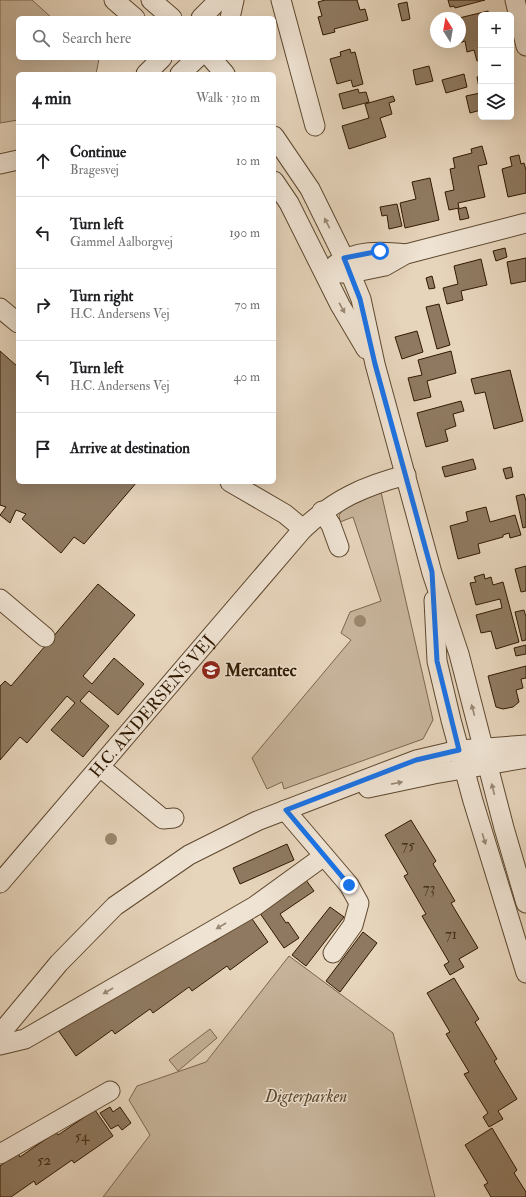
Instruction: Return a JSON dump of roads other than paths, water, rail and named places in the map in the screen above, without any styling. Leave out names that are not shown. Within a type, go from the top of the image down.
[{"type":"street","points":[[114,0],[133,16]]},
{"type":"street","points":[[151,0],[170,16]]},
{"type":"street","points":[[203,16],[219,0]]},
{"type":"street","points":[[230,16],[234,0]]},
{"type":"street","points":[[281,0],[315,126]]},
{"type":"street","points":[[515,0],[526,46]]},
{"type":"street","points":[[148,72],[160,60]]},
{"type":"street","points":[[213,60],[223,72]]},
{"type":"street","points":[[276,139],[310,188],[348,266],[360,299],[375,364],[432,572],[459,654],[485,757],[526,902]]},
{"type":"street","points":[[0,164],[16,160]]},
{"type":"street","points":[[276,184],[289,203],[340,305],[375,364]]},
{"type":"street","points":[[325,273],[348,266],[384,266],[406,254],[526,223]]},
{"type":"street","points":[[0,308],[16,321]]},
{"type":"street","name":"H.C. ANDERSENS VEJ","points":[[0,883],[303,529],[322,512],[356,492],[378,483],[406,475]]},
{"type":"street","points":[[233,484],[285,514],[303,529]]},
{"type":"street","points":[[322,512],[331,525],[339,547]]},
{"type":"street","points":[[432,572],[437,661],[464,769],[518,917],[526,973]]},
{"type":"street","points":[[0,599],[45,637]]},
{"type":"street","points":[[318,798],[464,769],[485,757],[526,745]]},
{"type":"street","points":[[0,1034],[59,963],[115,906],[189,855],[257,821],[416,760],[459,750],[485,757],[526,758]]},
{"type":"street","points":[[100,767],[163,819],[174,818]]},
{"type":"street","points":[[286,810],[349,885],[359,903],[353,925],[333,954]]},
{"type":"street","points":[[0,1045],[25,1039],[254,906],[324,856]]},
{"type":"street","points":[[0,1154],[110,1091]]},
{"type":"place","name":"Mercantec","points":[[211,670]]},
{"type":"park label","name":"Digterparken","points":[[306,1096]]}]
